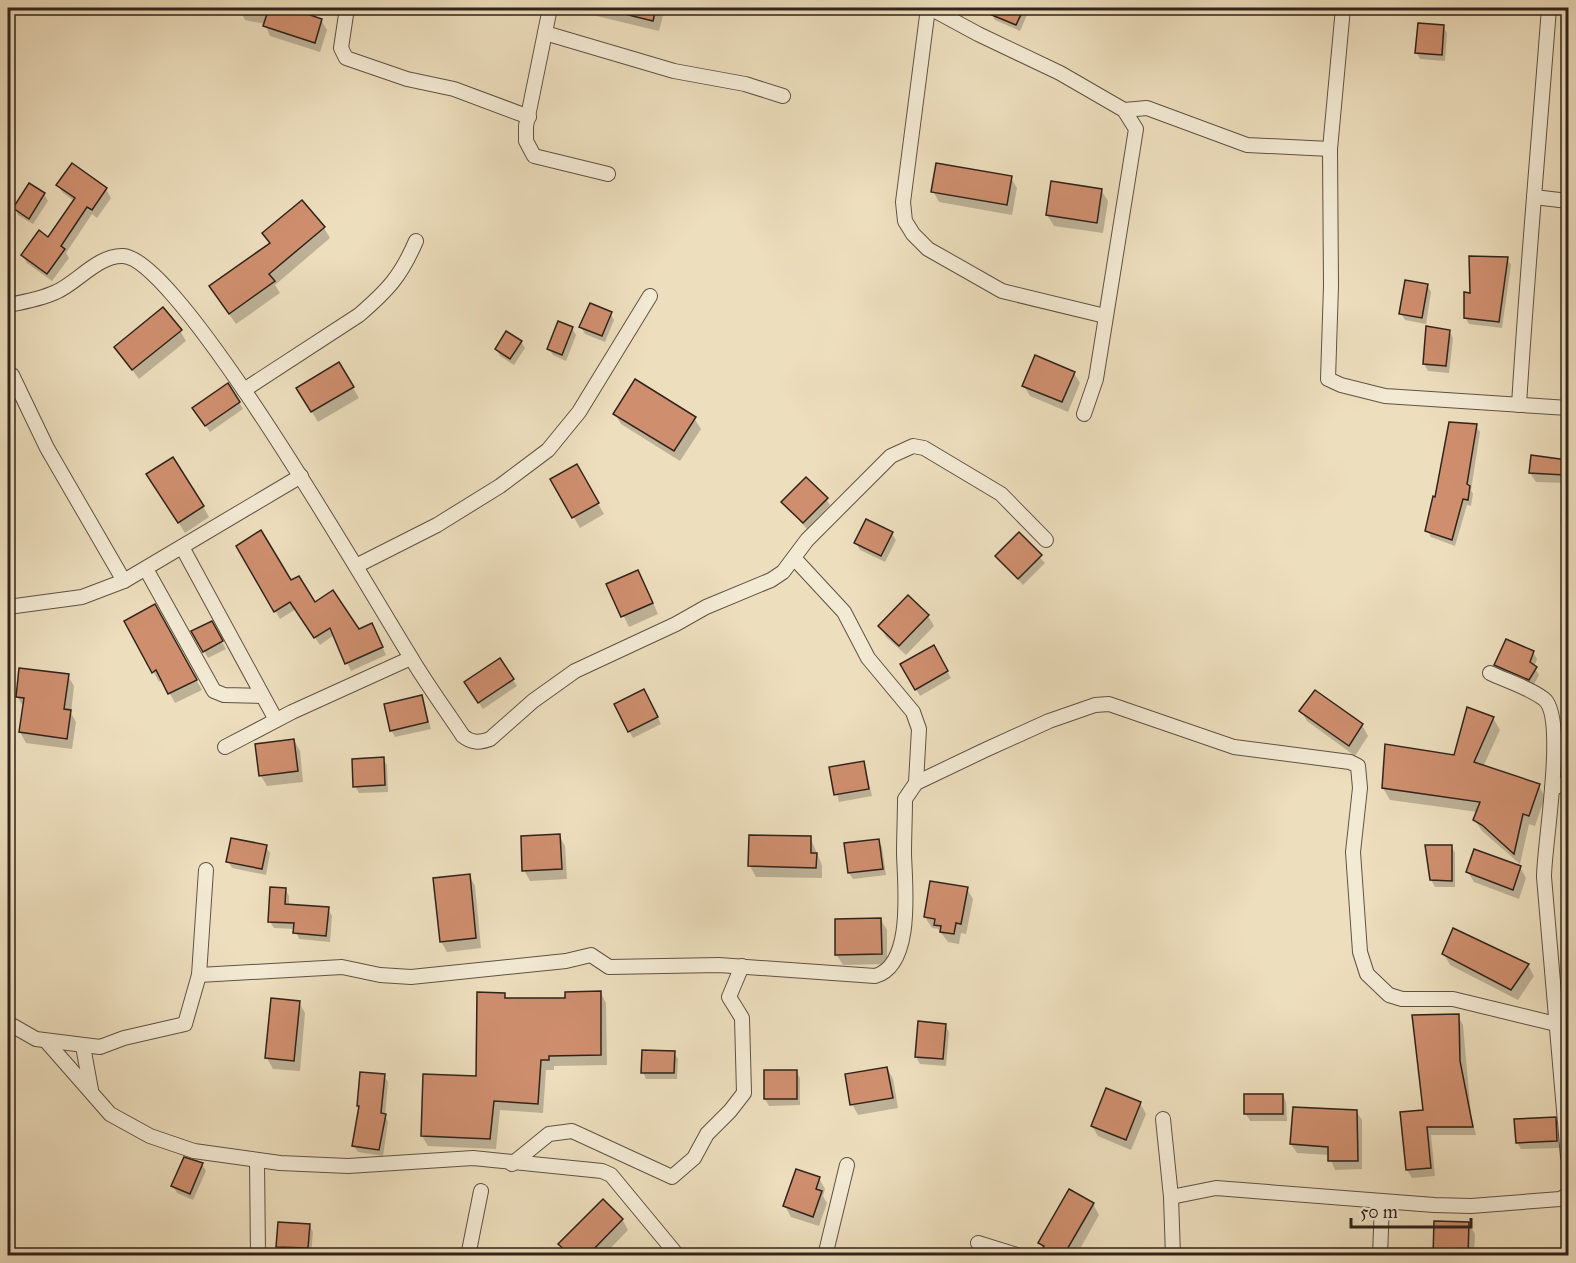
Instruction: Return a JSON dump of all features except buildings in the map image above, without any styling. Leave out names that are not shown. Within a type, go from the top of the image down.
[{"type":"street","points":[[347,8],[341,48],[346,57],[407,79],[454,89],[529,117]]},
{"type":"street","points":[[550,8],[526,126],[526,141],[534,156],[608,174]]},
{"type":"street","points":[[1084,414],[1096,379],[1136,129],[1124,110],[1060,73],[986,39],[929,8],[903,202],[905,221],[913,234],[928,249],[1002,291],[1105,316]]},
{"type":"street","points":[[1343,8],[1330,149],[1331,277],[1328,379],[1341,386],[1385,396],[1569,408]]},
{"type":"street","points":[[1519,405],[1529,240],[1549,8]]},
{"type":"street","points":[[545,33],[674,71],[745,84],[783,96]]},
{"type":"street","points":[[1124,110],[1147,108],[1247,145],[1330,149]]},
{"type":"street","points":[[1534,197],[1569,201]]},
{"type":"street","points":[[244,390],[359,315],[376,301],[404,270],[416,241]]},
{"type":"street","points":[[8,305],[57,292],[105,260],[123,256],[140,262],[195,321],[244,390],[301,476],[411,658],[463,736],[471,741],[482,742],[490,739],[532,701],[575,671],[676,624],[706,607],[771,580],[783,572],[807,540],[876,468],[891,456],[913,446],[924,448],[1001,494],[1046,540]]},
{"type":"street","points":[[356,566],[446,520],[500,486],[548,450],[579,412],[650,296]]},
{"type":"street","points":[[12,375],[47,448],[124,581]]},
{"type":"street","points":[[8,607],[82,597],[124,581],[301,476]]},
{"type":"street","points":[[182,547],[276,720]]},
{"type":"street","points":[[794,558],[844,612],[868,658],[916,719],[919,729],[916,783]]},
{"type":"street","points":[[146,569],[214,691],[224,695],[262,696]]},
{"type":"street","points":[[225,747],[276,720],[411,658]]},
{"type":"street","points":[[1490,673],[1545,699],[1551,708],[1555,741],[1544,849],[1544,877],[1569,1157]]},
{"type":"street","points":[[199,975],[342,967],[380,975],[411,977],[566,961],[591,955],[609,967],[742,966],[875,976],[884,974],[890,968],[901,945],[906,899],[905,799],[916,783],[1049,721],[1095,705],[1109,704],[1234,747],[1350,762],[1358,766],[1361,775],[1353,852],[1360,952],[1367,974],[1389,995],[1402,999],[1453,999],[1556,1024]]},
{"type":"street","points":[[1552,788],[1569,783]]},
{"type":"street","points":[[8,1023],[25,1034],[46,1041],[100,1047],[124,1038],[185,1024],[199,975],[206,870]]},
{"type":"street","points":[[512,1164],[549,1134],[572,1131],[672,1177],[694,1158],[708,1134],[744,1093],[742,1018],[729,997],[742,966]]},
{"type":"street","points":[[46,1041],[110,1114],[150,1136],[194,1151],[256,1161],[348,1166],[473,1158],[512,1164],[602,1171],[611,1175],[678,1256]]},
{"type":"street","points":[[83,1046],[91,1090]]},
{"type":"street","points":[[1163,1119],[1171,1197],[1172,1255]]},
{"type":"street","points":[[256,1161],[258,1256]]},
{"type":"street","points":[[825,1256],[847,1165]]},
{"type":"street","points":[[1171,1197],[1216,1188],[1382,1203],[1471,1206],[1560,1199],[1569,1195]]},
{"type":"street","points":[[468,1256],[481,1191]]},
{"type":"street","points":[[1380,1256],[1382,1203]]},
{"type":"street","points":[[978,1243],[1020,1256]]}]
